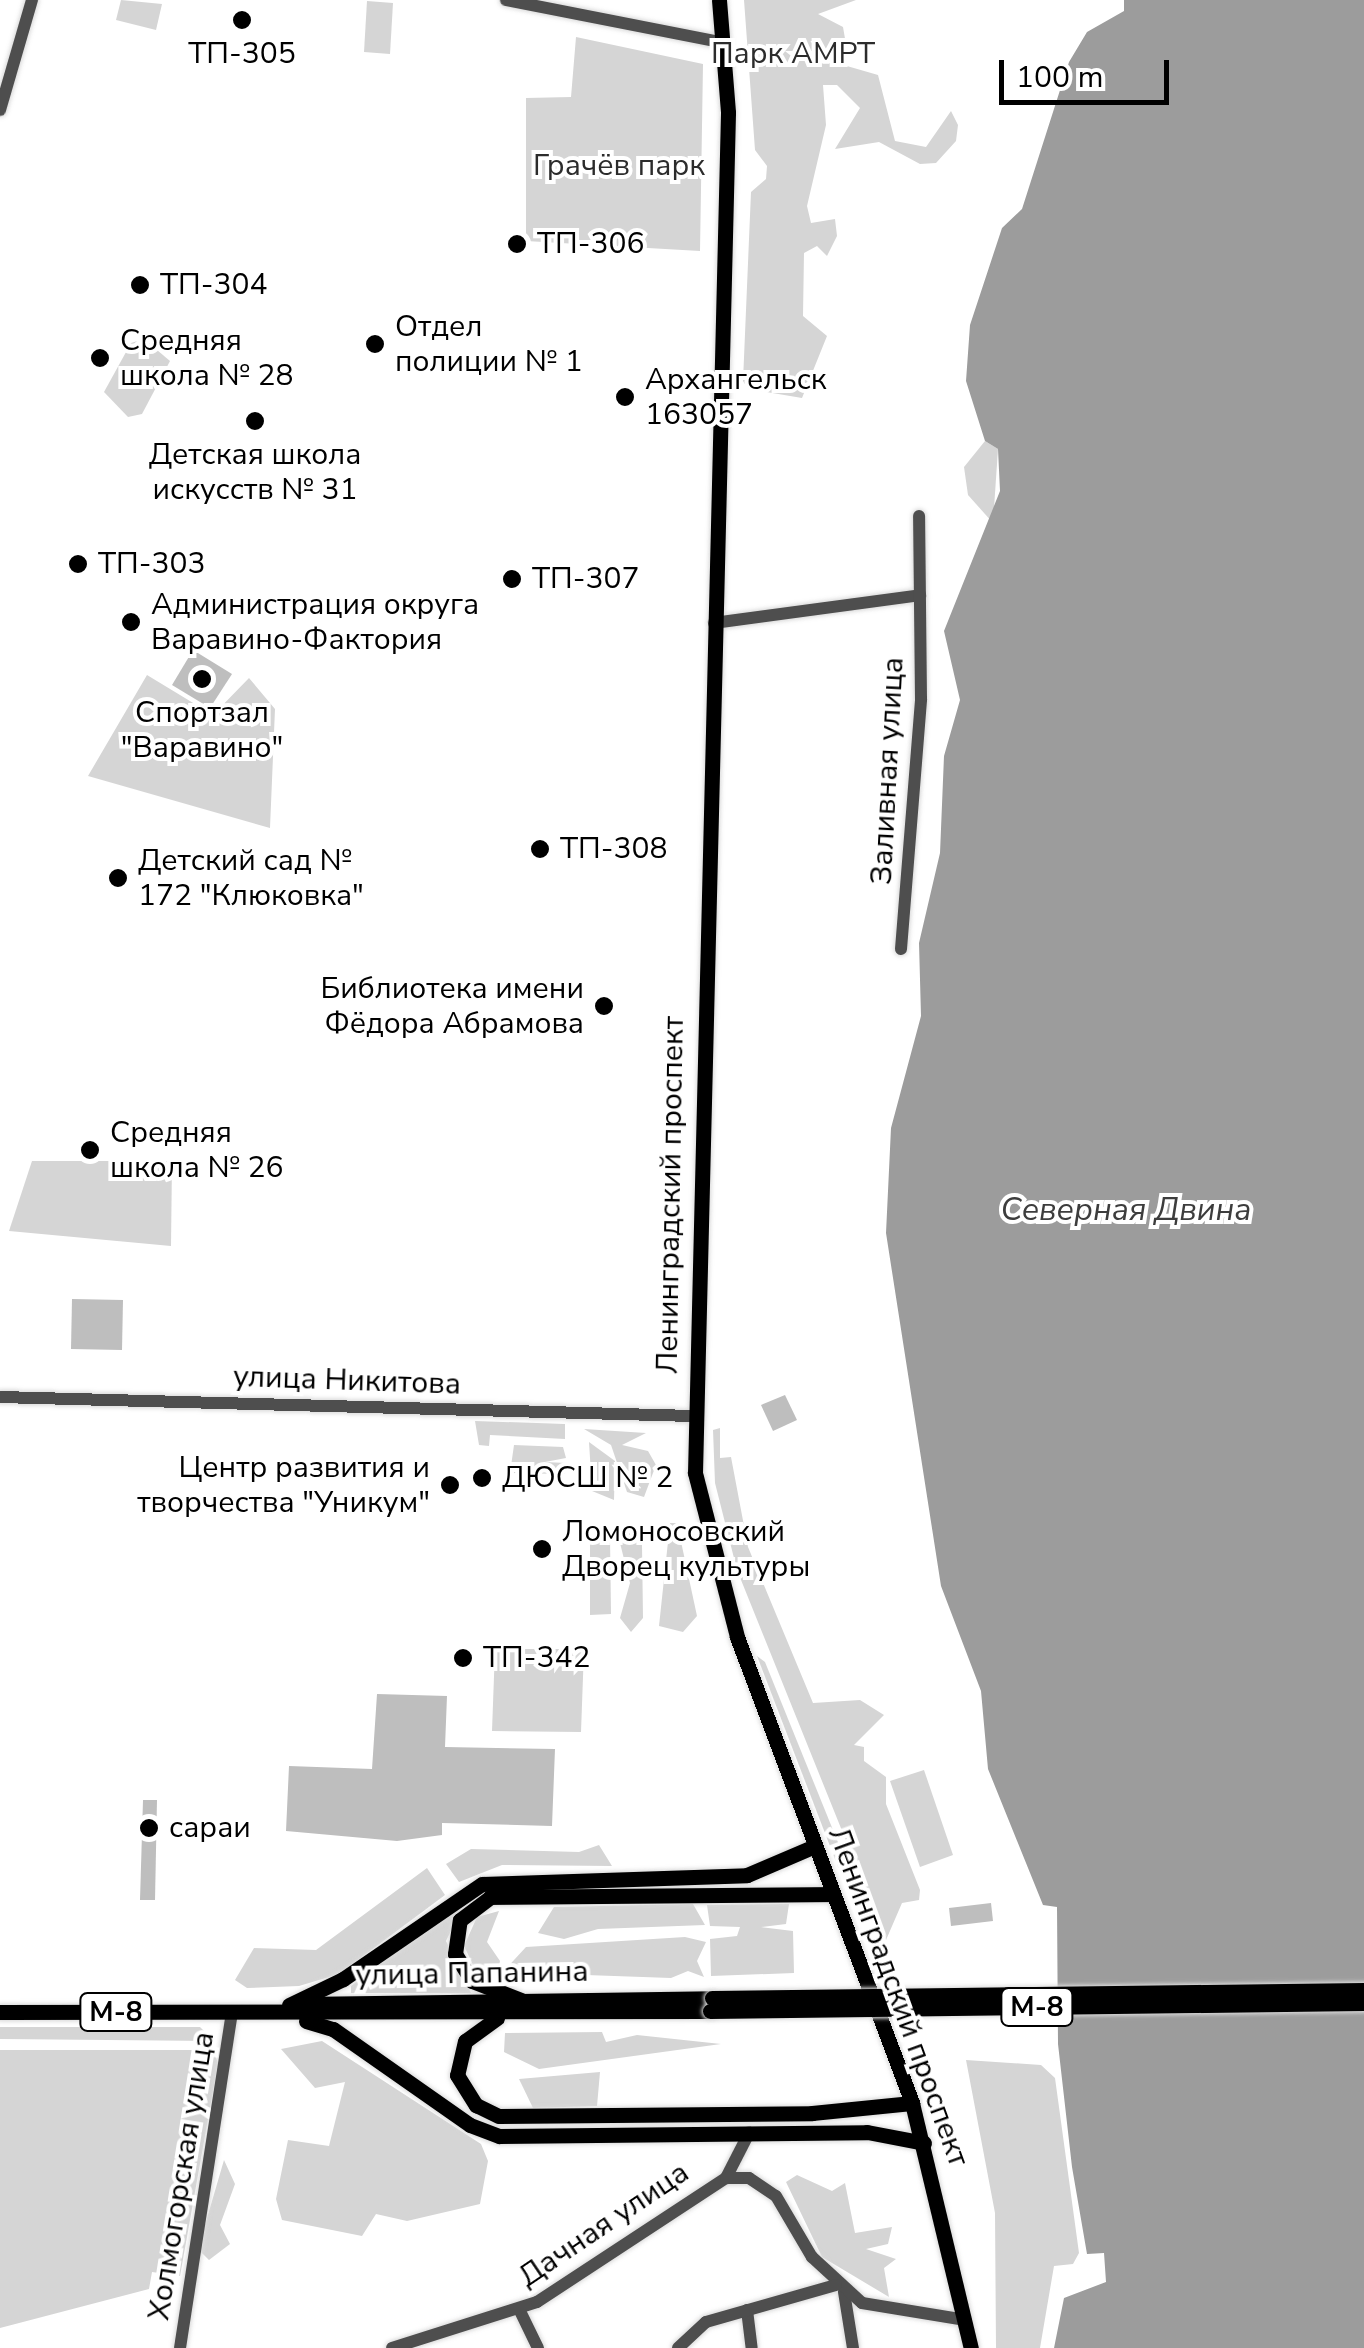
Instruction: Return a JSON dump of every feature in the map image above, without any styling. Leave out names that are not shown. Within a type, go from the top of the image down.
[{"type":"main road","name":"Ленинградский проспект","points":[[719,0],[725,43],[692,1416],[695,1473],[716,1570],[912,2103],[971,2348]]},
{"type":"main road","points":[[288,2010],[343,1979],[482,1884],[747,1874],[815,1846]]},
{"type":"main road","points":[[523,2007],[482,1988],[455,1954],[460,1920],[490,1897],[833,1894]]},
{"type":"main road","name":"М-8","points":[[711,2005],[1364,1990]]},
{"type":"main road","name":"М-8","points":[[711,2005],[1364,2003]]},
{"type":"main road","name":"улица Папанина","points":[[0,2012],[711,2005]]},
{"type":"main road","points":[[523,2007],[475,2029],[457,2060],[468,2096],[498,2116],[812,2112],[912,2103]]},
{"type":"main road","points":[[288,2010],[334,2028],[470,2124],[499,2136],[867,2132],[924,2142]]},
{"type":"street","points":[[0,110],[32,0]]},
{"type":"street","points":[[506,0],[725,43]]},
{"type":"street","name":"Заливная улица","points":[[901,949],[921,699],[919,516]]},
{"type":"street","points":[[714,622],[920,595]]},
{"type":"street","name":"улица Никитова","points":[[0,1397],[692,1416]]},
{"type":"street","name":"Холмогорская улица","points":[[180,2348],[232,2012]]},
{"type":"street","points":[[726,2178],[749,2133]]},
{"type":"street","name":"Дачная улица","points":[[392,2348],[520,2311],[726,2178],[749,2178],[776,2196],[840,2289]]},
{"type":"street","points":[[678,2348],[696,2326],[840,2289],[892,2312],[966,2320]]},
{"type":"street","points":[[840,2289],[852,2348]]},
{"type":"street","points":[[747,2310],[752,2348]]},
{"type":"street","points":[[520,2311],[538,2348]]},
{"type":"green space","points":[[121,0],[162,4],[156,30],[116,20]]},
{"type":"green space","name":"Парк АМРТ","points":[[744,0],[856,0],[818,14],[843,27],[847,50],[840,64],[878,75],[895,141],[926,147],[951,111],[958,125],[956,141],[936,163],[920,164],[879,142],[835,149],[860,108],[837,85],[823,85],[826,125],[807,206],[811,223],[835,219],[837,236],[827,256],[817,246],[804,253],[803,316],[827,336],[802,398],[748,389],[743,381],[751,192],[766,179],[767,166],[755,150]]},
{"type":"green space","points":[[367,1],[393,3],[390,54],[364,52]]},
{"type":"green space","name":"Грачёв парк","points":[[576,37],[703,64],[700,251],[526,241],[526,98],[571,97]]},
{"type":"green space","points":[[144,339],[170,361],[142,414],[128,417],[104,392],[131,343]]},
{"type":"green space","points":[[985,441],[998,449],[993,523],[968,495],[964,467]]},
{"type":"green space","points":[[147,675],[213,715],[249,678],[275,709],[270,828],[88,776]]},
{"type":"green space","points":[[32,1161],[172,1161],[171,1246],[9,1231]]},
{"type":"green space","points":[[475,1421],[565,1424],[565,1439],[490,1435],[489,1446],[479,1445]]},
{"type":"green space","points":[[720,1428],[720,1458],[731,1457],[748,1547],[813,1703],[860,1700],[884,1715],[854,1745],[864,1747],[864,1761],[886,1777],[886,1804],[920,1890],[919,1900],[902,1903],[886,1940],[737,1570],[715,1483],[713,1430]]},
{"type":"green space","points":[[584,1429],[646,1433],[622,1445],[648,1451],[656,1465],[644,1497],[627,1492],[611,1445]]},
{"type":"green space","points":[[589,1442],[615,1461],[614,1500],[592,1491]]},
{"type":"green space","points":[[514,1445],[563,1447],[566,1458],[545,1462],[566,1463],[565,1474],[510,1473]]},
{"type":"green space","points":[[670,1523],[677,1523],[697,1616],[683,1632],[659,1626]]},
{"type":"green space","points":[[629,1533],[642,1545],[643,1618],[631,1632],[620,1618],[630,1583],[620,1543]]},
{"type":"green space","points":[[610,1537],[611,1614],[590,1615],[590,1543]]},
{"type":"green space","points":[[495,1649],[584,1649],[581,1732],[492,1731]]},
{"type":"green space","points":[[757,1656],[765,1662],[852,1877],[843,1880]]},
{"type":"green space","points":[[924,1770],[953,1855],[920,1867],[890,1781]]},
{"type":"green space","points":[[599,1845],[612,1866],[502,1865],[459,1882],[446,1864],[471,1849],[579,1852]]},
{"type":"green space","points":[[427,1868],[445,1895],[339,1974],[299,1986],[247,1988],[235,1980],[254,1948],[316,1950]]},
{"type":"green space","points":[[467,1898],[446,1941],[471,1993],[351,1993],[351,1986]]},
{"type":"green space","points":[[693,1904],[705,1925],[598,1929],[564,1939],[538,1933],[554,1907]]},
{"type":"green space","points":[[789,1904],[786,1924],[761,1927],[793,1931],[794,1973],[711,1976],[710,1939],[737,1936],[740,1927],[710,1926],[707,1905]]},
{"type":"green space","points":[[499,1911],[487,1942],[500,1961],[496,1980],[475,1969],[464,1946],[477,1917]]},
{"type":"green space","points":[[685,1937],[706,1942],[697,1961],[704,1977],[688,1971],[671,1978],[503,1972],[526,1947]]},
{"type":"green space","points":[[0,2027],[200,2027],[214,2041],[0,2039]]},
{"type":"green space","points":[[602,2032],[606,2042],[637,2035],[721,2044],[539,2069],[504,2052],[505,2033]]},
{"type":"green space","points":[[322,2041],[481,2144],[488,2161],[480,2204],[407,2221],[376,2214],[362,2236],[282,2220],[276,2199],[288,2140],[329,2146],[345,2082],[315,2088],[281,2049]]},
{"type":"green space","points":[[0,2050],[213,2050],[218,2063],[180,2276],[152,2272],[149,2289],[0,2328]]},
{"type":"green space","points":[[966,2060],[1041,2065],[1055,2078],[1079,2253],[1073,2264],[1054,2266],[1040,2348],[996,2348],[995,2213]]},
{"type":"green space","points":[[600,2072],[597,2106],[533,2108],[519,2079]]},
{"type":"green space","points":[[224,2160],[235,2184],[220,2225],[230,2244],[209,2260],[198,2249]]},
{"type":"green space","points":[[797,2175],[832,2191],[845,2183],[855,2233],[892,2227],[888,2244],[866,2249],[896,2259],[884,2268],[889,2297],[822,2257],[786,2182]]},
{"type":"water","name":"Северная Двина","points":[[1124,0],[1364,0],[1364,2348],[1054,2348],[1064,2298],[1106,2282],[1104,2253],[1087,2254],[1072,2167],[1058,2044],[1057,1907],[1043,1905],[988,1769],[981,1691],[941,1586],[886,1233],[891,1128],[921,1016],[919,943],[940,853],[944,756],[960,700],[944,631],[1000,491],[998,449],[985,441],[966,381],[970,325],[1002,228],[1022,209],[1069,62],[1087,32],[1124,11]]},
{"type":"building","name":"Спортзал \"Варавино\"","points":[[193,650],[232,674],[210,708],[172,685]]},
{"type":"building","points":[[72,1299],[123,1300],[122,1350],[71,1349]]},
{"type":"building","points":[[785,1395],[797,1420],[773,1431],[761,1405]]},
{"type":"building","points":[[377,1694],[447,1696],[445,1747],[555,1749],[552,1826],[442,1823],[442,1835],[397,1841],[286,1831],[289,1766],[372,1769]]},
{"type":"building","points":[[143,1800],[157,1800],[155,1900],[140,1900]]},
{"type":"building","points":[[991,1903],[993,1921],[951,1926],[949,1908]]},
{"type":"place","name":"ТП-305","points":[[242,20]]},
{"type":"place","name":"ТП-306","points":[[517,244]]},
{"type":"place","name":"ТП-304","points":[[140,285]]},
{"type":"place","name":"Отдел полиции № 1","points":[[375,344]]},
{"type":"place","name":"Средняя школа № 28","points":[[100,358]]},
{"type":"place","name":"Архангельск 163057","points":[[625,397]]},
{"type":"place","name":"Детская школа искусств № 31","points":[[255,421]]},
{"type":"place","name":"ТП-303","points":[[78,564]]},
{"type":"place","name":"ТП-307","points":[[512,579]]},
{"type":"place","name":"Администрация округа Варавино-Фактория","points":[[131,622]]},
{"type":"place","name":"Спортзал \"Варавино\"","points":[[202,679]]},
{"type":"place","name":"ТП-308","points":[[540,849]]},
{"type":"place","name":"Детский сад № 172 \"Клюковка\"","points":[[118,878]]},
{"type":"place","name":"Библиотека имени Фёдора Абрамова","points":[[604,1006]]},
{"type":"place","name":"Средняя школа № 26","points":[[90,1150]]},
{"type":"place","name":"ДЮСШ № 2","points":[[482,1478]]},
{"type":"place","name":"Центр развития и творчества \"Уникум\"","points":[[450,1485]]},
{"type":"place","name":"Ломоносовский Дворец культуры","points":[[542,1549]]},
{"type":"place","name":"ТП-342","points":[[463,1658]]},
{"type":"place","name":"сараи","points":[[149,1828]]}]
